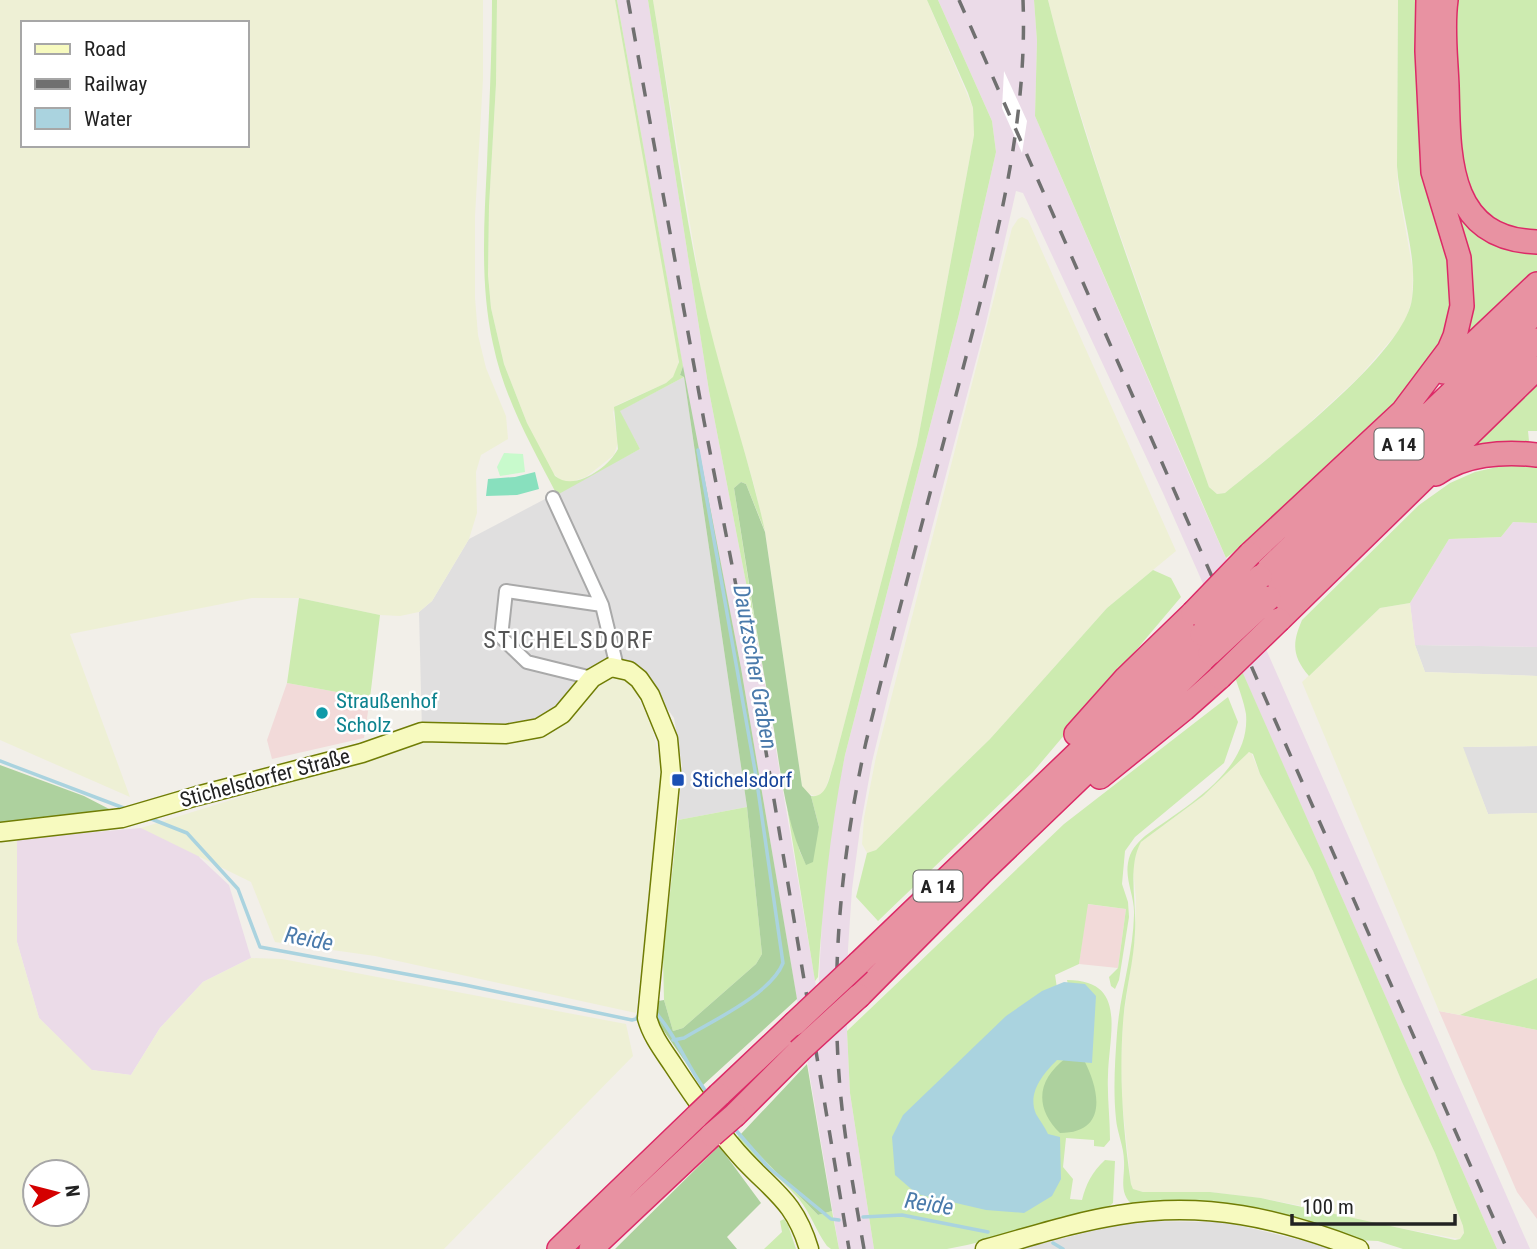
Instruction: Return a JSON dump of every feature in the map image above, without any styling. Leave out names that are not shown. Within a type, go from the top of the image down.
[{"type":"highway","points":[[1401,414],[1450,350],[1462,306],[1459,258],[1438,192],[1432,161],[1427,51],[1428,0]]},
{"type":"highway","points":[[1446,0],[1449,150],[1454,181],[1467,207],[1487,226],[1518,240],[1537,242]]},
{"type":"highway","points":[[1201,633],[1250,554],[1537,284]]},
{"type":"highway","name":"A 14","points":[[1265,588],[1537,311]]},
{"type":"highway","name":"A 14","points":[[559,1249],[1201,633],[1265,588],[1537,340]]},
{"type":"highway","points":[[983,871],[1220,677],[1537,368]]},
{"type":"highway","points":[[1402,498],[1456,463],[1507,453],[1537,456]]},
{"type":"highway","name":"A 14","points":[[591,1249],[859,996],[983,871],[1201,633]]},
{"type":"street","points":[[553,498],[602,605],[617,667],[629,671],[639,679],[650,695],[668,739],[671,772],[647,1018],[650,1030],[734,1149],[788,1203],[801,1225],[808,1249]]},
{"type":"street","points":[[592,678],[527,662],[501,637],[506,592],[602,605]]},
{"type":"street","name":"Stichelsdorfer Straße","points":[[0,832],[137,813],[362,753],[422,732],[506,734],[539,728],[562,714],[592,678],[604,670],[617,667]]},
{"type":"street","points":[[985,1249],[1093,1220],[1140,1212],[1173,1210],[1265,1218],[1318,1233],[1359,1249]]},
{"type":"shaded area","points":[[617,0],[648,0],[709,391],[760,655],[818,998],[823,901],[831,822],[845,755],[959,314],[996,152],[992,121],[938,0],[1034,0],[1037,41],[1035,116],[1192,481],[1530,1249],[1497,1249],[1163,493],[1023,193],[1016,191],[986,323],[889,691],[860,829],[848,949],[847,1031],[850,1093],[874,1249],[839,1249],[741,668],[691,412]]},
{"type":"shaded area","points":[[684,377],[747,807],[678,820],[682,765],[674,718],[644,677],[627,664],[539,728],[422,732],[419,612],[432,601],[469,539],[640,449],[619,411]]},
{"type":"shaded area","points":[[1513,522],[1537,523],[1537,647],[1415,645],[1410,603],[1449,539],[1501,537]]},
{"type":"shaded area","points":[[1415,645],[1537,647],[1537,676],[1425,672]]},
{"type":"shaded area","points":[[287,683],[370,698],[364,738],[272,759],[267,740]]},
{"type":"shaded area","points":[[1537,746],[1537,813],[1488,814],[1462,747]]},
{"type":"shaded area","points":[[141,828],[191,842],[200,858],[229,885],[251,958],[203,982],[160,1028],[131,1075],[91,1070],[39,1018],[17,942],[17,839]]},
{"type":"shaded area","points":[[1087,904],[1126,909],[1118,968],[1079,964]]},
{"type":"shaded area","points":[[1439,1011],[1537,1030],[1537,1219],[1517,1192]]},
{"type":"shaded area","points":[[1146,1221],[1225,1222],[1338,1249],[1020,1249],[1104,1228]]},
{"type":"green space","points":[[0,0],[483,0],[483,79],[475,216],[475,298],[478,335],[486,368],[506,416],[508,439],[481,455],[476,472],[477,513],[469,539],[432,601],[419,612],[400,616],[380,615],[299,598],[252,598],[70,634],[130,797],[0,740]]},
{"type":"green space","points":[[492,0],[497,0],[496,84],[489,206],[488,275],[491,308],[504,364],[527,423],[555,476],[571,481],[581,479],[590,476],[607,463],[618,449],[614,407],[666,383],[673,377],[679,362],[615,0],[683,366],[680,375],[684,377],[620,411],[640,449],[557,495],[504,384],[493,344],[486,300],[484,232]]},
{"type":"green space","points":[[497,0],[615,0],[679,354],[678,369],[673,378],[617,405],[613,412],[618,442],[614,455],[586,477],[568,483],[561,481],[549,469],[527,423],[504,364],[491,308],[488,275],[489,206],[496,84]]},
{"type":"green space","points":[[648,0],[653,0],[701,289],[765,531],[746,484],[741,482],[734,488],[760,655],[709,391]]},
{"type":"green space","points":[[653,0],[927,0],[973,108],[974,135],[917,445],[834,763],[824,793],[818,797],[806,793],[802,786],[765,531],[701,290]]},
{"type":"green space","points":[[927,0],[938,0],[992,121],[996,152],[959,314],[845,755],[831,839],[818,977],[815,981],[787,807],[806,864],[819,827],[811,796],[821,794],[829,780],[917,445],[974,135],[973,108],[968,93]]},
{"type":"green space","points":[[1034,0],[1048,0],[1102,185],[1209,487],[1217,494],[1225,493],[1333,403],[1386,348],[1404,322],[1412,299],[1413,266],[1397,166],[1398,0],[1423,0],[1459,290],[1432,370],[1259,532],[1226,558],[1035,116],[1037,41]]},
{"type":"green space","points":[[1048,0],[1398,0],[1398,187],[1413,271],[1412,300],[1404,325],[1359,377],[1294,437],[1225,493],[1217,494],[1209,487],[1104,189]]},
{"type":"green space","points":[[1458,0],[1537,0],[1537,238],[1509,233],[1483,209],[1465,177],[1456,15]]},
{"type":"green space","points":[[1453,192],[1537,246],[1537,274],[1469,340],[1473,290],[1471,270],[1446,194]]},
{"type":"green space","points":[[1022,217],[1028,220],[1176,551],[1107,608],[990,739],[876,850],[867,853],[862,844],[864,818],[876,757],[1012,228]]},
{"type":"green space","points":[[683,366],[741,668],[797,999],[702,1086],[659,1024],[658,1001],[664,1000],[673,1031],[683,1028],[756,964],[762,954],[747,807],[684,377],[680,375]]},
{"type":"green space","points":[[1537,377],[1537,431],[1528,431],[1530,451],[1450,460]]},
{"type":"green space","points":[[504,453],[523,454],[525,472],[500,476],[497,467]]},
{"type":"green space","points":[[1520,465],[1537,468],[1537,523],[1513,522],[1501,537],[1449,539],[1410,603],[1380,608],[1309,676],[1299,662],[1295,649],[1302,620],[1419,505],[1450,483],[1475,472]]},
{"type":"green space","points":[[535,472],[539,489],[517,495],[486,496],[488,479]]},
{"type":"green space","points":[[741,482],[746,484],[765,532],[802,786],[811,796],[819,827],[813,862],[806,865],[789,816],[758,640],[734,488]]},
{"type":"green space","points":[[1153,570],[1171,578],[1181,597],[1033,772],[878,921],[856,897],[867,853],[876,850],[990,739],[1107,608]]},
{"type":"green space","points":[[299,598],[380,615],[370,698],[287,683]]},
{"type":"green space","points":[[1410,603],[1415,645],[1425,672],[1537,676],[1537,746],[1463,747],[1488,814],[1537,813],[1537,978],[1460,1015],[1439,1011],[1302,682],[1380,608]]},
{"type":"green space","points":[[1242,671],[1497,1249],[1403,1249],[1378,1241],[1353,1240],[1133,1205],[1125,1196],[1124,1156],[1117,1124],[1114,1086],[1119,1018],[1133,930],[1134,908],[1128,863],[1132,851],[1142,839],[1212,786],[1238,753],[1245,735],[1246,714],[1235,677]],"holes":[[[1249,752],[1253,754],[1260,774],[1313,871],[1435,1153],[1463,1226],[1464,1233],[1460,1239],[1261,1198],[1210,1192],[1143,1192],[1133,1189],[1124,1124],[1121,1063],[1124,1011],[1134,943],[1133,874],[1137,852],[1141,842],[1203,796]]]},
{"type":"green space","points":[[621,676],[630,682],[650,721],[663,772],[636,1013],[375,956],[275,942],[251,882],[141,828],[424,740],[499,740],[557,728],[606,678]]},
{"type":"green space","points":[[1228,697],[1238,722],[1224,763],[1135,837],[1125,851],[1122,884],[1128,902],[1129,917],[1119,980],[1115,989],[1111,986],[1109,977],[1118,968],[1126,909],[1088,904],[1079,964],[1055,975],[1057,988],[906,1117],[1040,1124],[1032,1107],[1031,1090],[1040,1069],[1054,1058],[1084,1060],[1067,980],[1086,982],[1099,989],[1107,999],[1111,1012],[1108,1083],[1110,1140],[1104,1147],[1094,1146],[1094,1140],[1066,1138],[1063,1167],[1073,1179],[1070,1199],[1082,1200],[1096,1169],[1105,1160],[1115,1161],[1113,1203],[1103,1212],[947,1249],[874,1249],[850,1093],[847,1031],[1064,824]]},
{"type":"green space","points":[[1251,752],[1260,774],[1313,871],[1435,1153],[1463,1226],[1464,1233],[1460,1239],[1355,1220],[1261,1198],[1210,1192],[1143,1192],[1133,1189],[1122,1101],[1121,1060],[1123,1020],[1135,939],[1136,899],[1133,868],[1137,850],[1141,842],[1203,796]]},
{"type":"green space","points":[[0,765],[84,796],[115,812],[0,827]]},
{"type":"green space","points":[[747,807],[762,954],[756,964],[683,1028],[673,1031],[664,1000],[663,957],[678,820]]},
{"type":"green space","points":[[17,839],[17,942],[39,1018],[92,1070],[131,1075],[160,1028],[203,982],[251,958],[282,959],[626,1024],[633,1056],[444,1249],[0,1249],[0,841]]},
{"type":"green space","points":[[1537,978],[1537,1030],[1460,1015]]},
{"type":"green space","points":[[1066,1058],[1084,1060],[1094,1084],[1096,1108],[1093,1118],[1086,1126],[1060,1133],[1046,1113],[1042,1094],[1049,1075]]},
{"type":"green space","points":[[807,1064],[832,1211],[818,1215],[740,1135]]},
{"type":"green space","points":[[740,1135],[818,1215],[832,1211],[839,1249],[827,1246],[799,1199],[736,1138]]},
{"type":"green space","points":[[719,1146],[761,1203],[727,1237],[737,1249],[615,1249]]},
{"type":"green space","points":[[784,1219],[796,1249],[764,1249],[782,1232],[780,1221]]},
{"type":"water","points":[[1064,982],[1085,984],[1096,996],[1092,1063],[1057,1060],[1035,1091],[1036,1114],[1048,1134],[1060,1137],[1061,1179],[1052,1196],[1024,1213],[986,1210],[917,1194],[895,1175],[892,1137],[903,1115],[1006,1016],[1042,991]]},
{"type":"pier","points":[[1004,71],[1027,121],[1022,153],[1002,108]]},
{"type":"waterway","name":"Dautzscher Graben","points":[[673,1040],[684,1038],[754,996],[783,963],[756,776],[698,450]]},
{"type":"waterway","name":"Reide","points":[[0,761],[129,810]]},
{"type":"waterway","name":"Reide","points":[[149,818],[187,833],[238,889],[260,947],[465,985],[632,1020],[640,1013]]},
{"type":"waterway","name":"Reide","points":[[655,1012],[670,1031],[708,1094]]},
{"type":"waterway","name":"Reide","points":[[734,1128],[769,1168],[831,1219],[839,1220]]},
{"type":"waterway","name":"Reide","points":[[863,1217],[902,1215],[988,1232]]},
{"type":"waterway","name":"Reide","points":[[1053,1243],[1063,1249]]},
{"type":"railway","points":[[628,0],[704,421],[752,668],[849,1249]]},
{"type":"railway","points":[[959,0],[1507,1249]]},
{"type":"railway","points":[[864,1249],[849,1162],[839,1075],[836,991],[845,866],[866,742],[985,284],[1006,190],[1020,96],[1023,0]]},
{"type":"place","name":"Straußenhof Scholz","points":[[322,713]]},
{"type":"place","name":"Stichelsdorf","points":[[678,780]]},
{"type":"district","name":"STICHELSDORF","points":[[569,640]]}]
